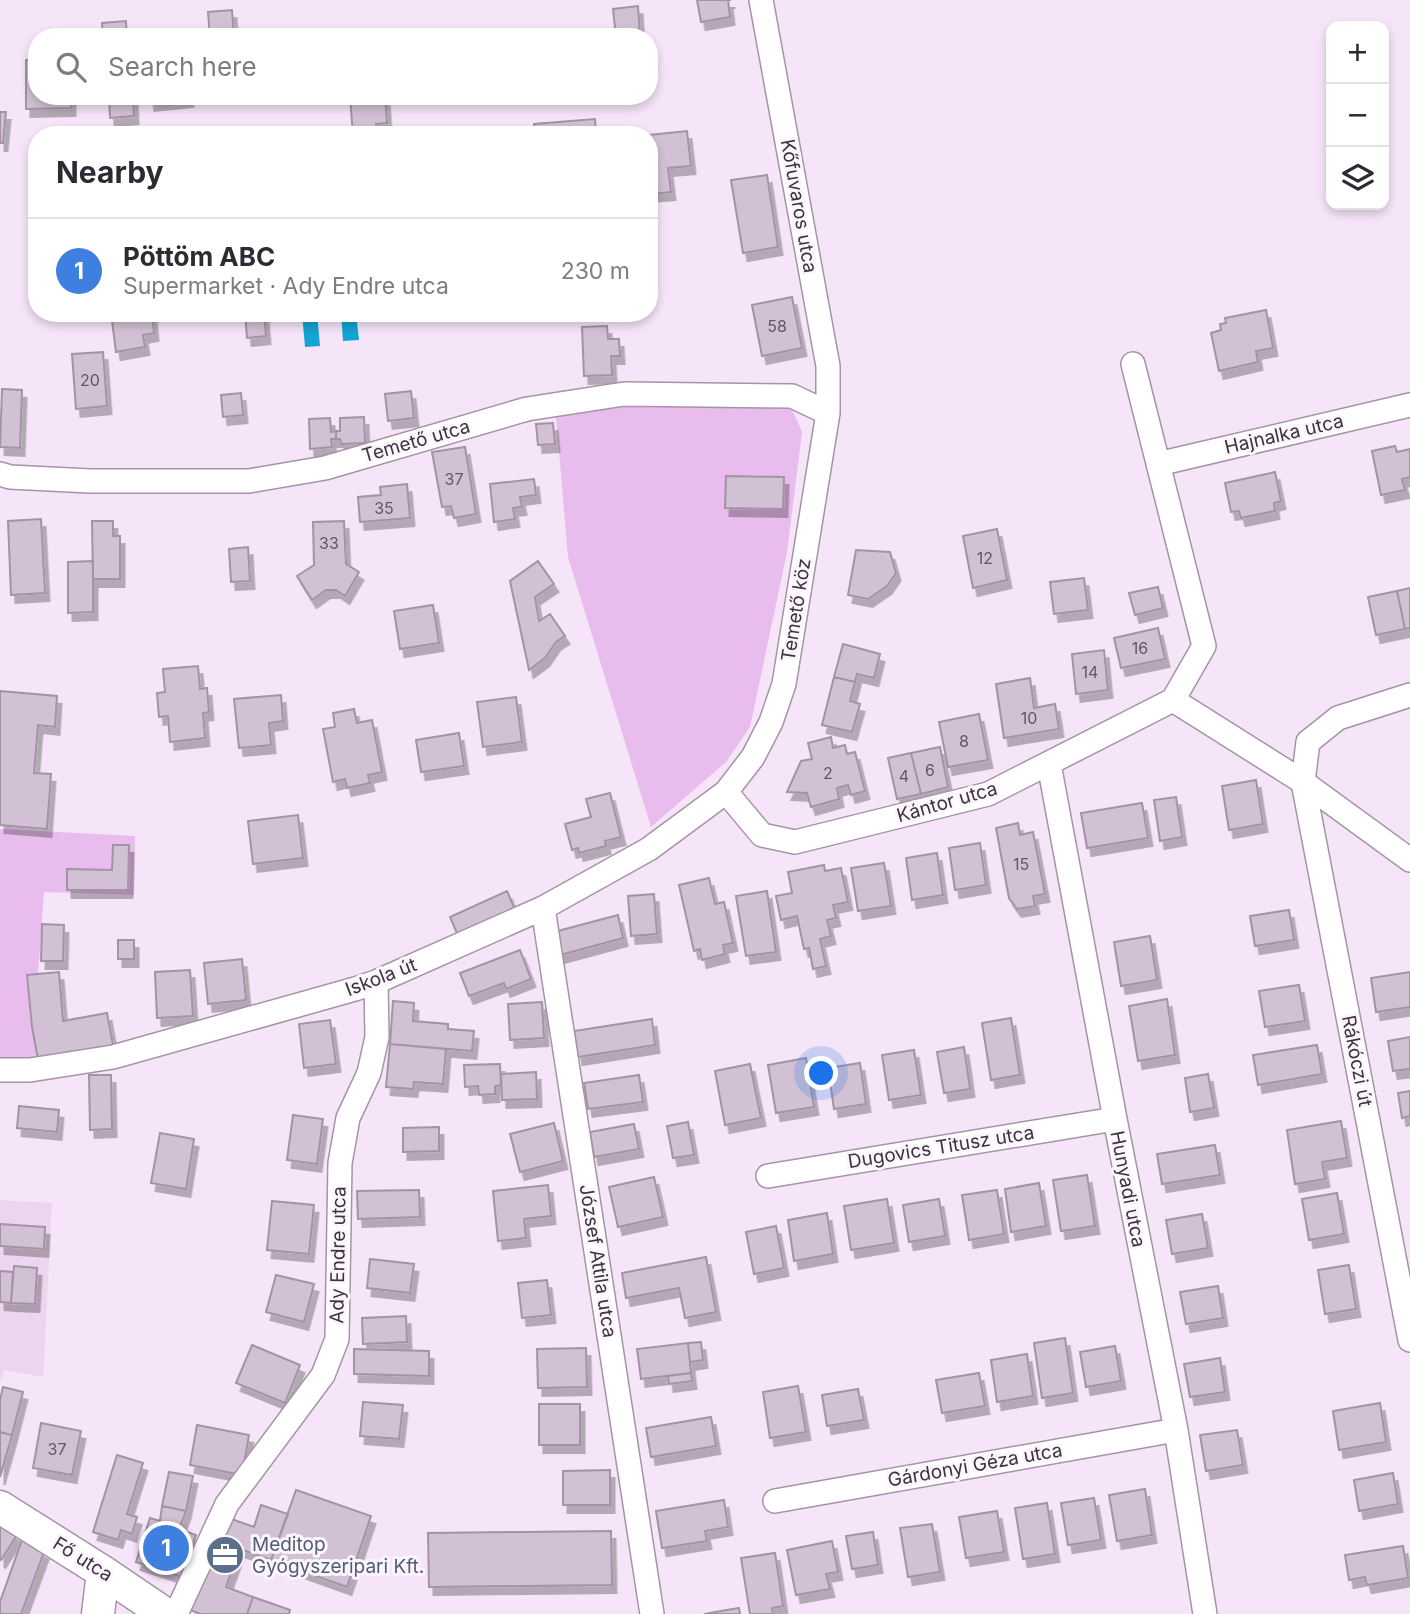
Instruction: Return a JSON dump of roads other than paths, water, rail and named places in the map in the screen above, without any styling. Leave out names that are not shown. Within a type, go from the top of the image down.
[{"type":"street","name":"Kőfuvaros utca","points":[[761,0],[828,366],[828,413]]},
{"type":"street","points":[[1133,364],[1204,646],[1173,700],[1303,782],[1410,860]]},
{"type":"street","name":"Temető utca","points":[[0,474],[10,477],[90,481],[249,481],[320,460],[527,409],[624,394],[792,396],[828,413]]},
{"type":"street","name":"Hajnalka utca","points":[[1158,464],[1410,405]]},
{"type":"street","name":"Temető köz","points":[[726,792],[759,746],[771,722],[784,684],[828,413]]},
{"type":"street","name":"Rákóczi út","points":[[1410,695],[1338,718],[1308,742],[1303,782],[1410,1340]]},
{"type":"street","name":"Kántor utca","points":[[726,792],[762,835],[795,842],[988,794],[1173,700]]},
{"type":"street","name":"Hunyadi utca","points":[[1049,764],[1176,1430],[1205,1614]]},
{"type":"street","name":"Iskola út","points":[[0,1070],[30,1070],[113,1057],[376,982],[543,908],[649,849],[726,792]]},
{"type":"street","name":"József Attila utca","points":[[543,908],[652,1614]]},
{"type":"street","name":"Ady Endre utca","points":[[176,1614],[228,1504],[323,1375],[337,1339],[340,1163],[348,1118],[369,1073],[377,1037],[376,982]]},
{"type":"street","name":"Dugovics Titusz utca","points":[[768,1176],[1115,1119]]},
{"type":"street","name":"Gárdonyi Géza utca","points":[[775,1501],[1176,1430]]},
{"type":"street","name":"Fő utca","points":[[0,1507],[165,1614]]},
{"type":"street","points":[[98,1614],[103,1572]]},
{"type":"water","points":[[303,322],[318,322],[320,346],[305,347]]},
{"type":"water","points":[[342,322],[357,322],[359,340],[343,341]]},
{"type":"place","name":"Pöttöm ABC","points":[[166,1548]]},
{"type":"place","name":"Meditop Gyógyszeripari Kft.","points":[[225,1555]]}]
